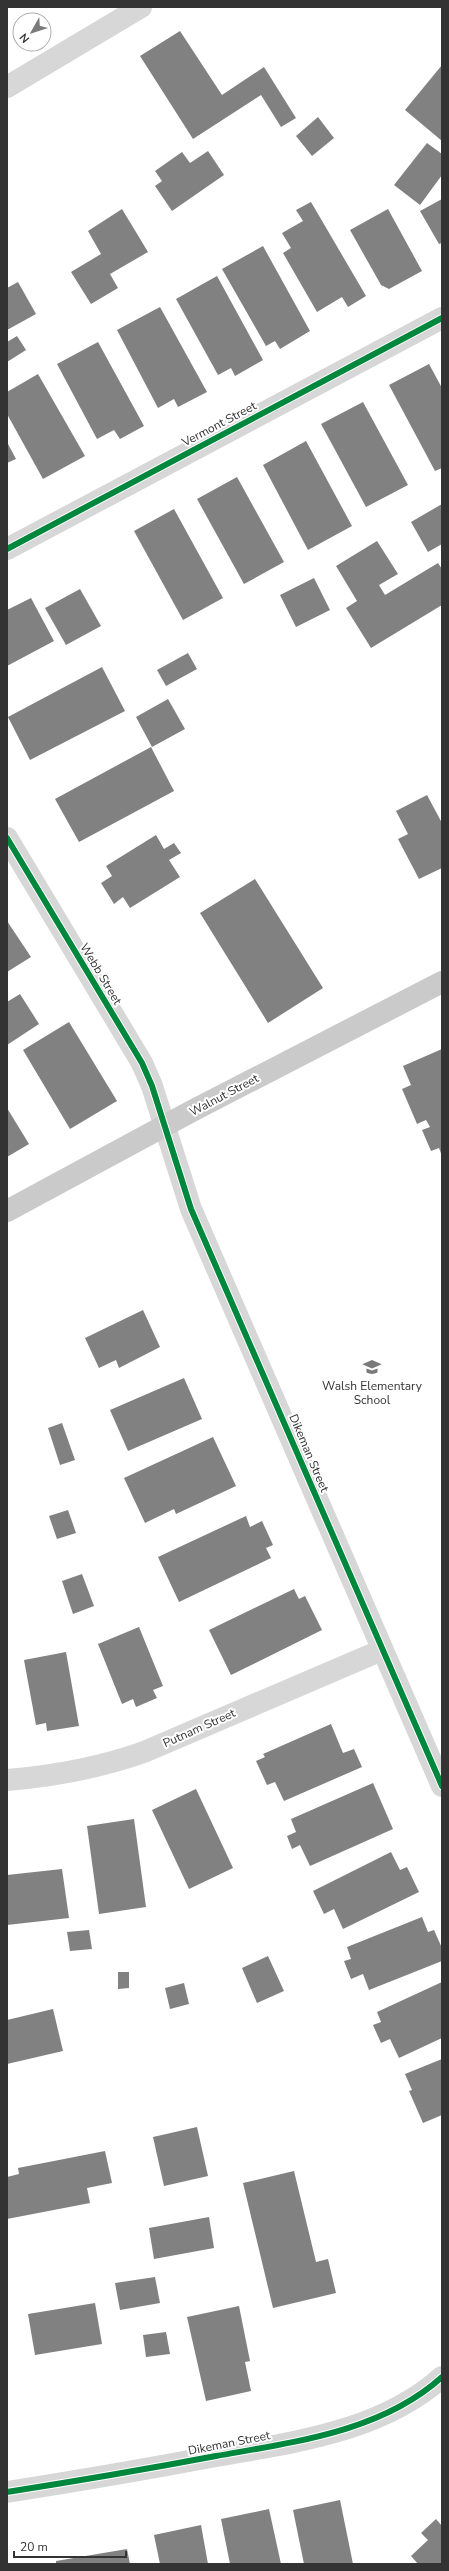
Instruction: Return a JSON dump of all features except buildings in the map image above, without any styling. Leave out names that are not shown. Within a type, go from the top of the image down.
[{"type":"main road","name":"Walnut Street","points":[[7,1211],[165,1126],[442,982]]},
{"type":"street","points":[[7,87],[141,7]]},
{"type":"street","name":"Vermont Street","points":[[7,549],[442,318]]},
{"type":"street","name":"Webb Street","points":[[7,838],[142,1062],[165,1126]]},
{"type":"street","name":"Dikeman Street","points":[[165,1126],[191,1208],[442,1786]]},
{"type":"street","name":"Putnam Street","points":[[7,1780],[71,1772],[115,1762],[144,1752],[382,1650]]},
{"type":"street","name":"Dikeman Street","points":[[7,2492],[160,2467],[322,2435],[355,2426],[399,2409],[428,2390],[442,2377]]},
{"type":"cycle path","points":[[7,549],[442,318]]},
{"type":"cycle path","points":[[7,838],[142,1063],[152,1086],[191,1209],[442,1786]]},
{"type":"cycle path","points":[[7,2492],[112,2475],[276,2445],[335,2432],[392,2411],[418,2396],[442,2377]]},
{"type":"place","name":"Walsh Elementary School","points":[[372,1367]]}]
